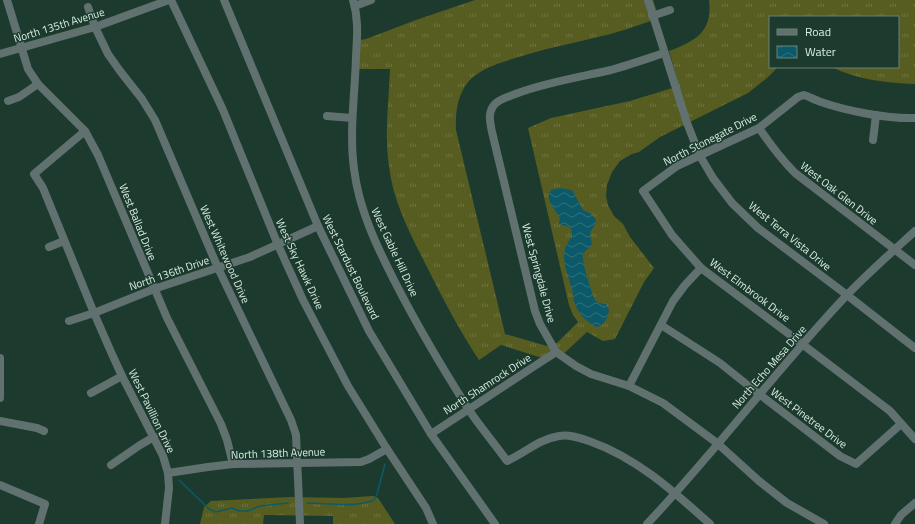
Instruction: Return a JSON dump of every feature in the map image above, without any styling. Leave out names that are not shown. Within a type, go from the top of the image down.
[{"type":"street","name":"West Ballad Drive","points":[[7,0],[28,69],[38,84],[84,131],[98,155],[167,318],[221,424],[233,464]]},
{"type":"street","name":"North 135th Avenue","points":[[0,54],[95,27],[170,0]]},
{"type":"street","name":"West Sky Hawk Drive","points":[[170,0],[223,110],[278,245],[306,306],[348,386],[426,508],[433,524]]},
{"type":"street","name":"West Stardust Boulevard","points":[[224,0],[318,226],[369,331],[431,434],[495,524]]},
{"type":"street","points":[[354,3],[371,0]]},
{"type":"street","name":"West Terra Vista Drive","points":[[648,0],[687,124],[700,156],[713,178],[732,203],[758,228],[915,348]]},
{"type":"street","name":"West Gable Hill Drive","points":[[354,3],[358,24],[352,118],[352,146],[358,192],[365,217],[390,272],[410,310],[432,350],[469,409],[507,461],[541,441],[561,436],[571,436],[597,444],[617,453],[645,469],[676,493]]},
{"type":"street","name":"West Whitewood Drive","points":[[88,7],[95,27],[108,54],[120,72],[142,99],[155,120],[218,268],[287,410],[296,435],[300,524]]},
{"type":"street","points":[[652,16],[670,10]]},
{"type":"street","name":"West Springdale Drive","points":[[664,53],[625,66],[556,81],[533,88],[506,97],[495,104],[490,111],[489,120],[535,311],[540,324],[556,352],[569,362],[591,374],[628,386],[663,403],[717,443],[759,481],[787,503],[824,524]]},
{"type":"street","points":[[8,101],[19,97],[38,84]]},
{"type":"street","name":"North Stonegate Drive","points":[[643,190],[677,166],[759,128],[798,97],[804,95],[848,110],[905,119],[915,118]]},
{"type":"street","points":[[873,140],[876,115]]},
{"type":"street","points":[[327,116],[352,118]]},
{"type":"street","name":"West Oak Glen Drive","points":[[759,128],[772,147],[795,173],[915,265]]},
{"type":"street","name":"West Pavillion Drive","points":[[84,131],[34,174],[43,188],[94,313],[122,376],[163,456],[168,473],[169,488],[165,524]]},
{"type":"street","name":"West Elmbrook Drive","points":[[643,190],[672,235],[702,268],[890,411],[915,439]]},
{"type":"street","name":"North 136th Drive","points":[[94,313],[154,289],[250,257],[318,226]]},
{"type":"street","name":"North Echo Mesa Drive","points":[[646,524],[676,493],[717,443],[847,295],[915,231]]},
{"type":"street","points":[[49,247],[64,241]]},
{"type":"street","points":[[628,386],[673,301],[685,285],[702,268]]},
{"type":"street","points":[[69,321],[94,313]]},
{"type":"street","name":"West Pinetree Drive","points":[[661,325],[720,363],[840,456],[856,464],[902,424]]},
{"type":"street","name":"North Shamrock Drive","points":[[431,434],[556,352]]},
{"type":"street","points":[[0,358],[0,398]]},
{"type":"street","points":[[91,393],[122,376]]},
{"type":"street","points":[[0,421],[37,428],[44,431]]},
{"type":"street","points":[[110,465],[154,437]]},
{"type":"street","name":"North 138th Avenue","points":[[168,473],[233,464],[361,462],[370,459],[387,449]]},
{"type":"street","points":[[0,485],[45,504],[39,524]]},
{"type":"street","points":[[676,493],[710,524]]},
{"type":"street","points":[[895,524],[901,515],[915,503]]},
{"type":"green space","points":[[475,0],[653,0],[659,18],[635,27],[539,51],[497,64],[485,69],[473,77],[464,88],[458,101],[456,130],[505,334],[547,346],[557,343],[578,322],[569,305],[528,128],[551,118],[630,101],[679,86],[669,51],[694,39],[705,28],[708,20],[709,0],[915,0],[915,84],[872,80],[852,75],[834,68],[899,68],[899,16],[769,16],[769,68],[777,68],[767,78],[748,93],[660,137],[639,152],[620,161],[612,172],[607,185],[606,196],[608,205],[614,216],[623,224],[630,237],[654,268],[644,282],[615,339],[603,341],[587,332],[559,358],[556,357],[548,362],[539,357],[501,345],[479,360],[432,277],[408,229],[394,192],[389,166],[387,142],[390,69],[358,69],[360,40]]},
{"type":"green space","points":[[373,496],[378,498],[395,524],[333,524],[333,516],[264,515],[263,524],[200,524],[204,507],[211,501],[291,497],[343,498]]},
{"type":"water","points":[[560,188],[572,190],[583,210],[590,213],[596,219],[590,233],[592,245],[583,254],[583,257],[587,277],[595,300],[599,303],[606,304],[609,309],[606,320],[597,327],[583,317],[575,305],[564,262],[565,249],[567,243],[572,237],[572,232],[570,227],[559,224],[560,218],[549,201],[549,194],[551,190]]},
{"type":"waterway","points":[[307,503],[359,504],[374,500],[385,464]]},
{"type":"waterway","points":[[179,480],[209,509],[216,512],[232,508],[239,511],[248,511],[260,506],[288,503]]}]
